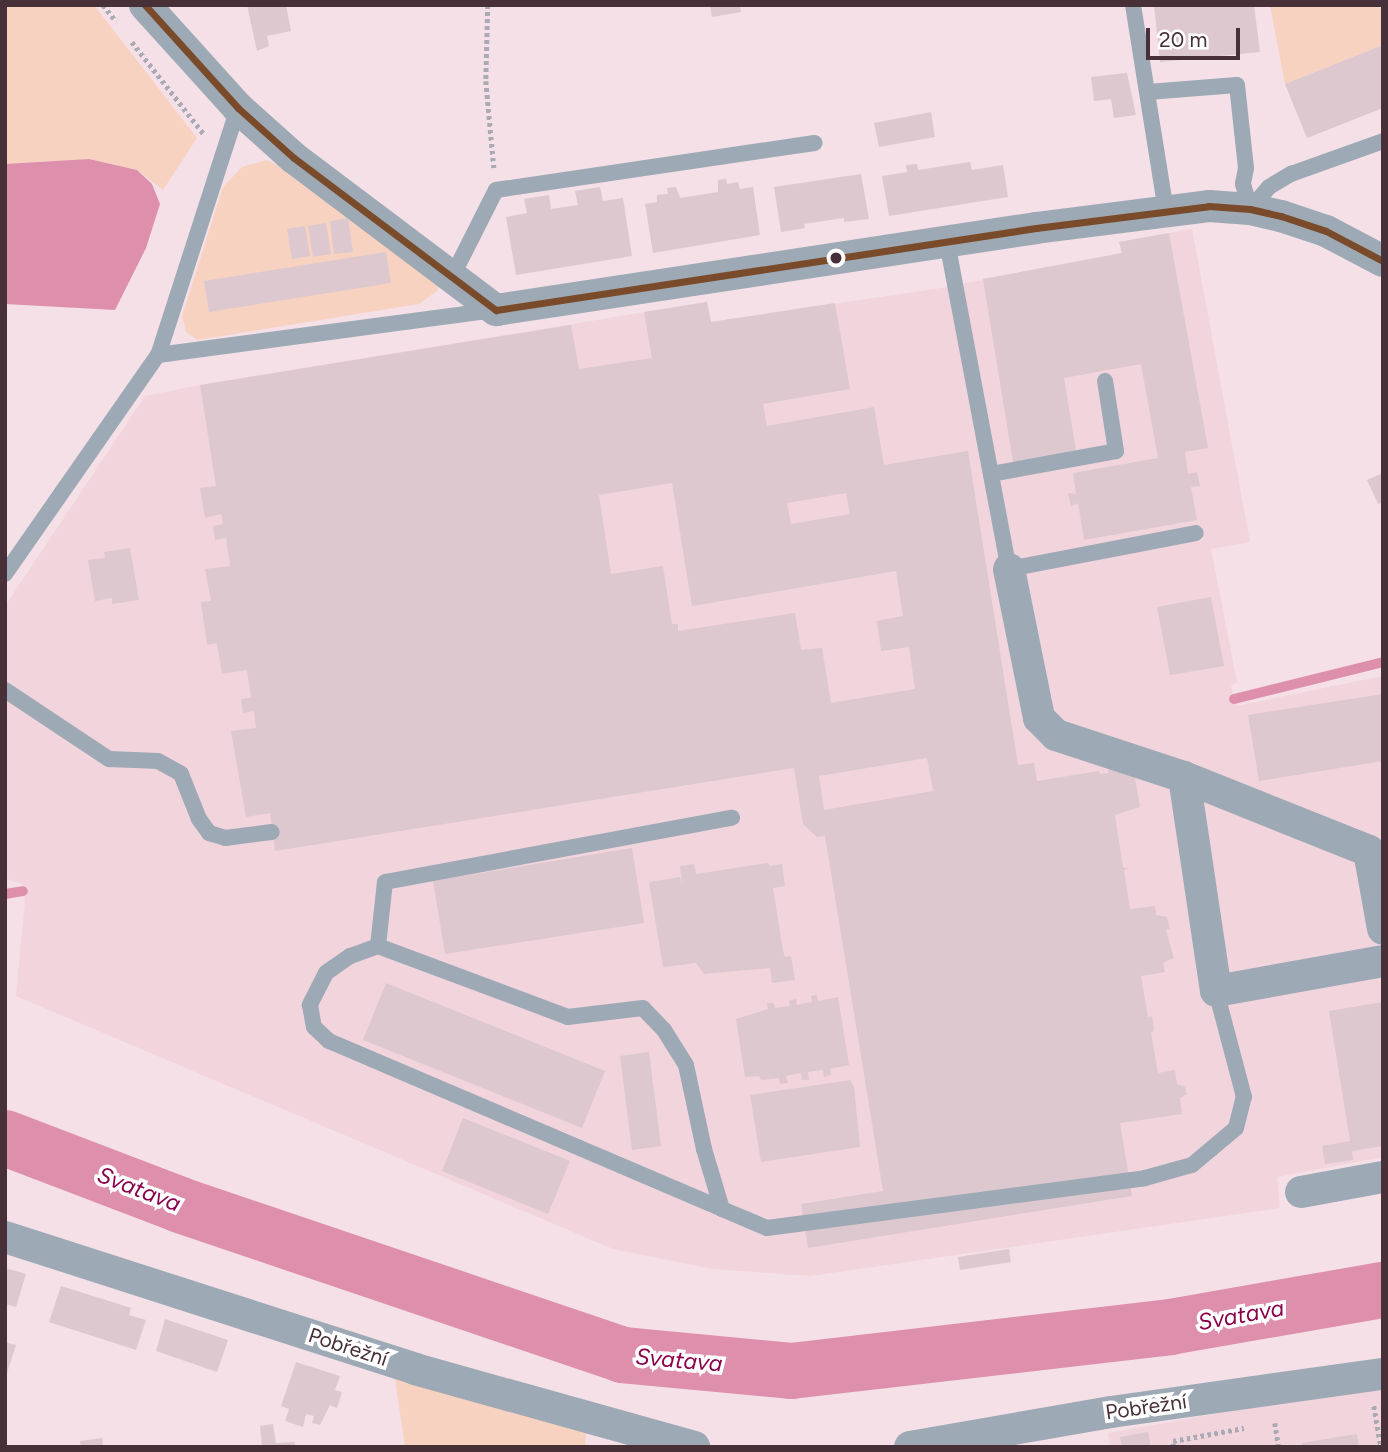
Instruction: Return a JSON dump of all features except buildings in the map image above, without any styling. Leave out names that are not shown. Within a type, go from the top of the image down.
[{"type":"street","points":[[145,5],[238,108],[294,158],[496,310],[1166,209],[1209,206],[1250,209],[1326,231],[1383,261]]},
{"type":"street","points":[[1009,569],[1039,718],[1056,735],[1184,777],[1369,851],[1383,929]]},
{"type":"street","points":[[1184,777],[1216,991],[1383,961]]},
{"type":"street","points":[[1301,1192],[1383,1177]]},
{"type":"street","name":"Pobřežní","points":[[5,1237],[415,1369],[694,1447]]},
{"type":"street","name":"Pobřežní","points":[[909,1447],[1111,1412],[1383,1374]]},
{"type":"lane","points":[[1133,5],[1166,209]]},
{"type":"lane","points":[[1148,92],[1237,85],[1245,168],[1243,184],[1250,209]]},
{"type":"lane","points":[[5,574],[158,355],[238,108]]},
{"type":"lane","points":[[1250,209],[1269,187],[1291,174],[1383,141]]},
{"type":"lane","points":[[453,277],[496,190],[815,143]]},
{"type":"lane","points":[[947,242],[1009,569],[1196,533]]},
{"type":"lane","points":[[158,355],[496,310]]},
{"type":"lane","points":[[991,474],[1115,452],[1105,381]]},
{"type":"lane","points":[[5,690],[109,759],[158,761],[181,774],[199,819],[209,833],[225,838],[272,832]]},
{"type":"lane","points":[[378,946],[385,882],[732,818]]},
{"type":"lane","points":[[722,1209],[704,1149],[686,1065],[664,1030],[643,1007],[568,1017],[378,946],[350,956],[326,973],[310,1004],[314,1027],[329,1041],[722,1209],[767,1228],[1145,1178],[1192,1165],[1236,1128],[1244,1097],[1216,991]]},
{"type":"path","points":[[103,5],[121,28]]},
{"type":"path","points":[[488,5],[486,81],[496,190]]},
{"type":"path","points":[[129,38],[201,128],[219,163]]},
{"type":"path","points":[[1374,1405],[1381,1447]]},
{"type":"path","points":[[1275,1423],[1279,1447]]},
{"type":"shaded area","points":[[5,5],[94,5],[197,138],[163,190],[137,170],[89,159],[5,164]]},
{"type":"shaded area","points":[[1270,5],[1383,5],[1383,45],[1285,84]]},
{"type":"shaded area","points":[[89,159],[137,170],[152,184],[160,204],[146,248],[115,310],[5,304],[5,164]]},
{"type":"shaded area","points":[[266,160],[281,166],[439,283],[437,291],[419,304],[197,340],[186,332],[182,316],[223,187],[242,167]]},
{"type":"shaded area","points":[[1192,229],[1250,542],[1211,549],[1237,682],[1231,686],[1236,706],[1383,676],[1383,1157],[1277,1177],[1280,1208],[810,1276],[713,1269],[613,1249],[16,996],[25,901],[22,884],[5,878],[5,606],[145,396],[707,302],[711,322],[941,288],[1122,253],[1119,242]]},
{"type":"shaded area","points":[[395,1379],[586,1433],[585,1447],[405,1447]]},
{"type":"shaded area","points":[[1383,1384],[1383,1447],[1110,1447],[1108,1433]]},
{"type":"waterway","points":[[1234,699],[1383,662]]},
{"type":"waterway","points":[[5,894],[23,891]]},
{"type":"waterway","name":"Svatava","points":[[5,1138],[180,1205],[622,1355],[791,1371],[1170,1327],[1383,1290]]},
{"type":"transit line","points":[[145,5],[238,108],[294,158],[496,310],[1036,228],[1209,206],[1250,209],[1281,216],[1326,231],[1383,261]]}]
